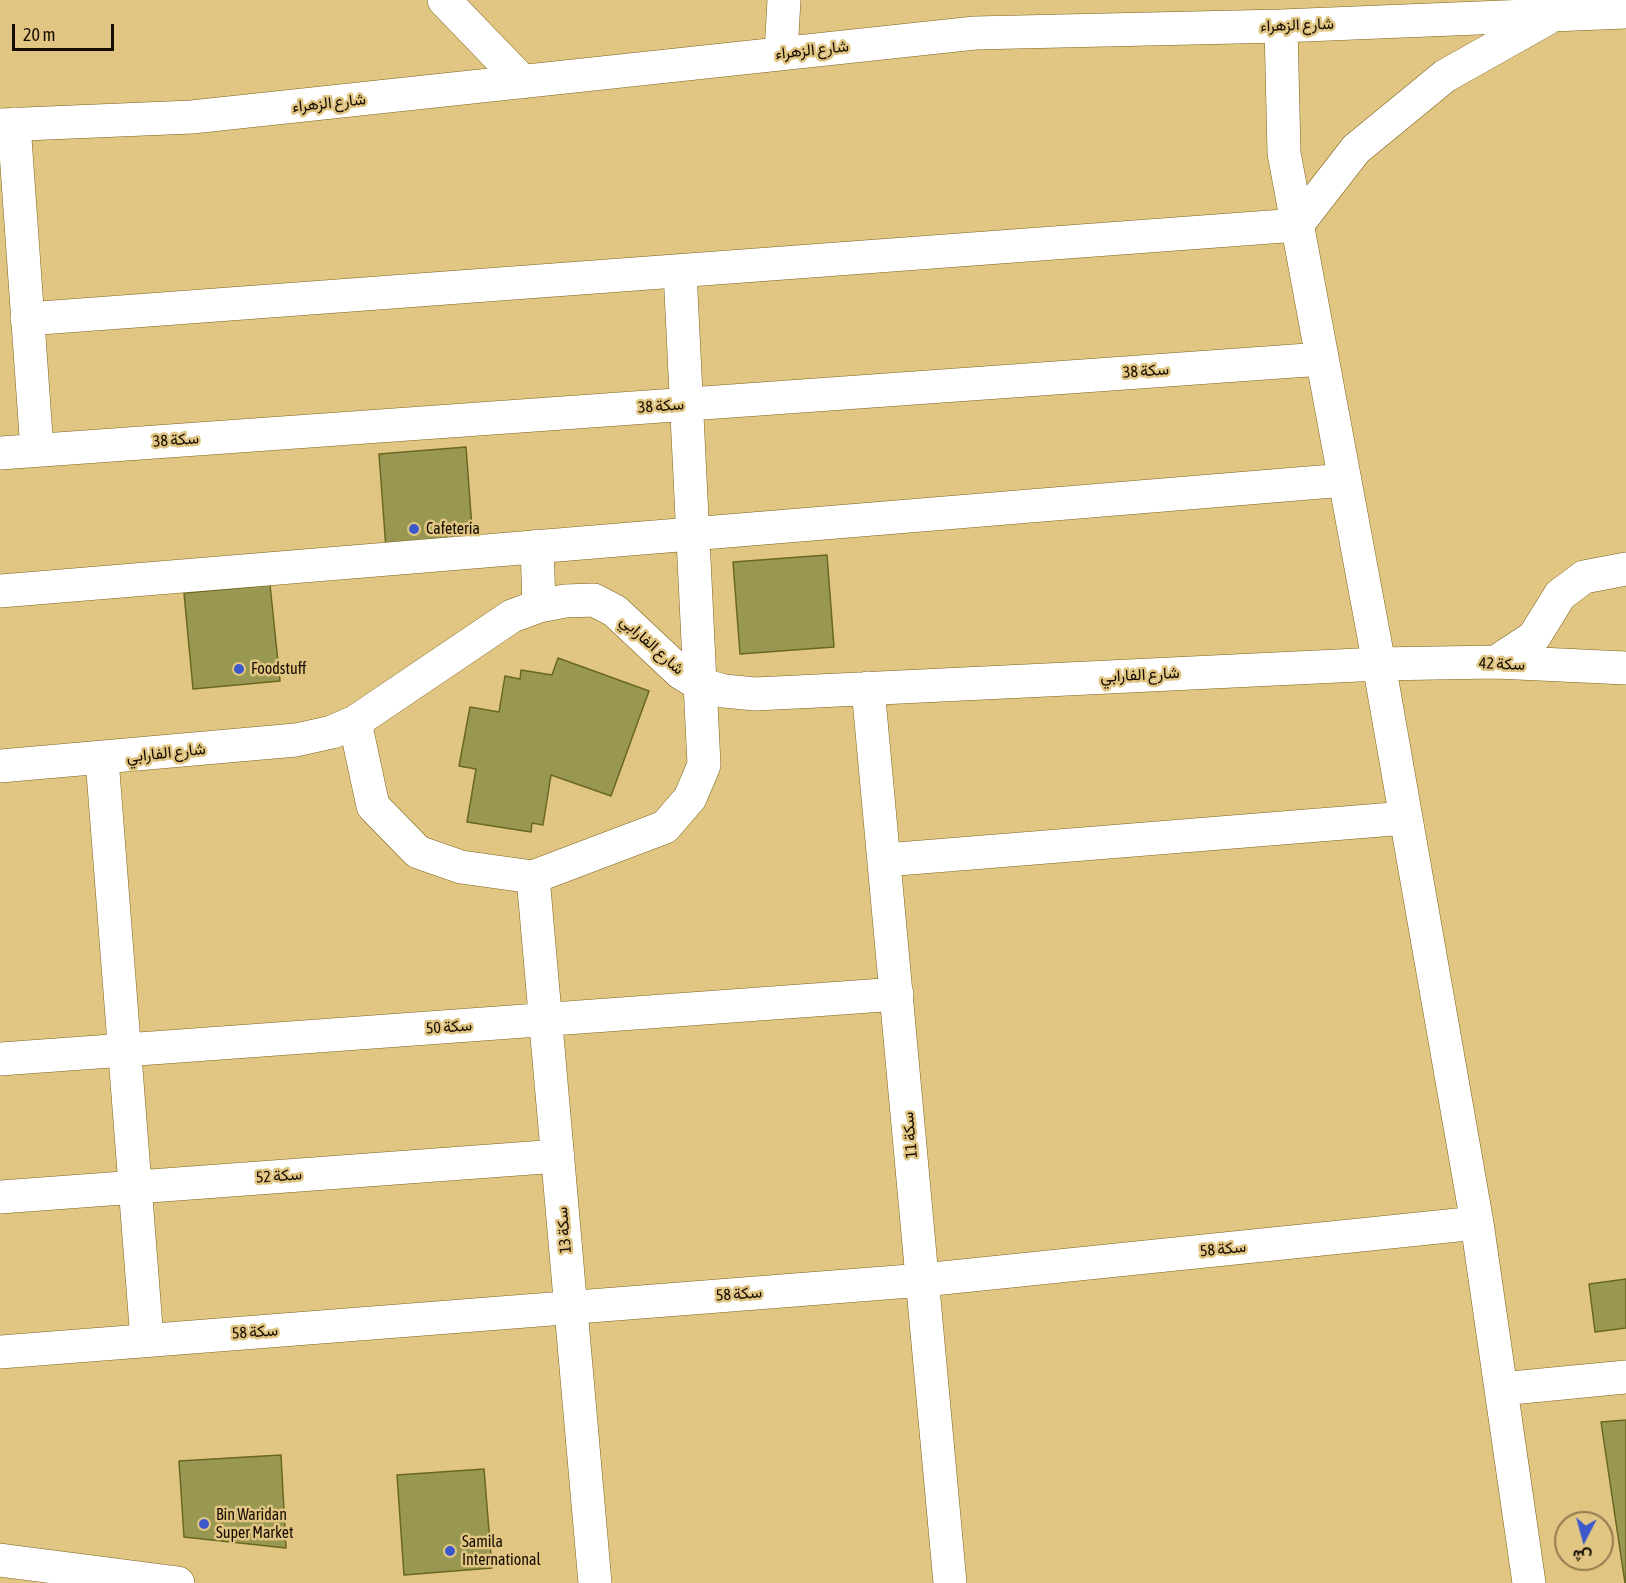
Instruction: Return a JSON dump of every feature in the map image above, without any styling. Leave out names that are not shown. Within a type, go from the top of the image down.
[{"type":"street","points":[[444,0],[523,82]]},
{"type":"street","points":[[781,53],[784,0]]},
{"type":"street","name":"شارع الزهراء","points":[[7,125],[192,117],[975,33],[1281,26],[1626,12]]},
{"type":"street","points":[[27,319],[1297,225],[1356,149],[1445,76],[1553,15]]},
{"type":"street","points":[[1281,26],[1284,153],[1379,664],[1477,1223],[1529,1583]]},
{"type":"street","points":[[7,125],[27,319],[37,450]]},
{"type":"street","points":[[355,722],[373,806],[418,852],[461,867],[533,877],[665,826],[690,798],[704,765],[680,271]]},
{"type":"street","name":"سكة 38","points":[[0,453],[1322,358]]},
{"type":"street","points":[[0,591],[1345,480]]},
{"type":"street","points":[[537,546],[539,606]]},
{"type":"street","points":[[1496,662],[1534,637],[1560,595],[1584,577],[1626,569]]},
{"type":"street","name":"شارع الفارابي","points":[[0,766],[102,759],[296,740],[332,732],[355,722],[512,616],[539,606],[594,600],[615,611],[681,674],[699,684],[724,691],[754,694],[1379,664]]},
{"type":"street","name":"سكة 42","points":[[1379,664],[1496,662],[1626,668]]},
{"type":"street","name":"سكة 11","points":[[868,688],[950,1583]]},
{"type":"street","points":[[102,759],[147,1340]]},
{"type":"street","points":[[885,860],[1406,818]]},
{"type":"street","name":"سكة 13","points":[[533,877],[595,1583]]},
{"type":"street","name":"سكة 50","points":[[0,1059],[897,994]]},
{"type":"street","name":"سكة 52","points":[[0,1197],[558,1156]]},
{"type":"street","name":"سكة 58","points":[[0,1352],[923,1280],[1477,1223]]},
{"type":"street","points":[[1502,1389],[1626,1377]]},
{"type":"street","points":[[0,1560],[178,1583]]},
{"type":"building","points":[[466,447],[473,542],[386,549],[379,454]]},
{"type":"building","points":[[827,555],[834,647],[740,654],[733,562]]},
{"type":"building","points":[[270,585],[280,681],[193,689],[184,593]]},
{"type":"building","points":[[558,658],[649,691],[611,796],[551,775],[543,825],[532,823],[531,832],[467,822],[476,769],[459,766],[470,707],[499,712],[505,676],[520,679],[521,670],[552,675]]},
{"type":"building","points":[[1626,1279],[1626,1328],[1595,1332],[1589,1284]]},
{"type":"building","points":[[1626,1420],[1626,1583],[1625,1583],[1601,1422]]},
{"type":"building","points":[[281,1455],[286,1548],[184,1537],[179,1461]]},
{"type":"building","points":[[484,1469],[492,1568],[404,1575],[397,1475]]},
{"type":"place","name":"Cafeteria","points":[[414,529]]},
{"type":"place","name":"Foodstuff","points":[[239,669]]},
{"type":"place","name":"Bin Waridan Super Market","points":[[204,1524]]},
{"type":"place","name":"Samila International","points":[[450,1551]]}]
